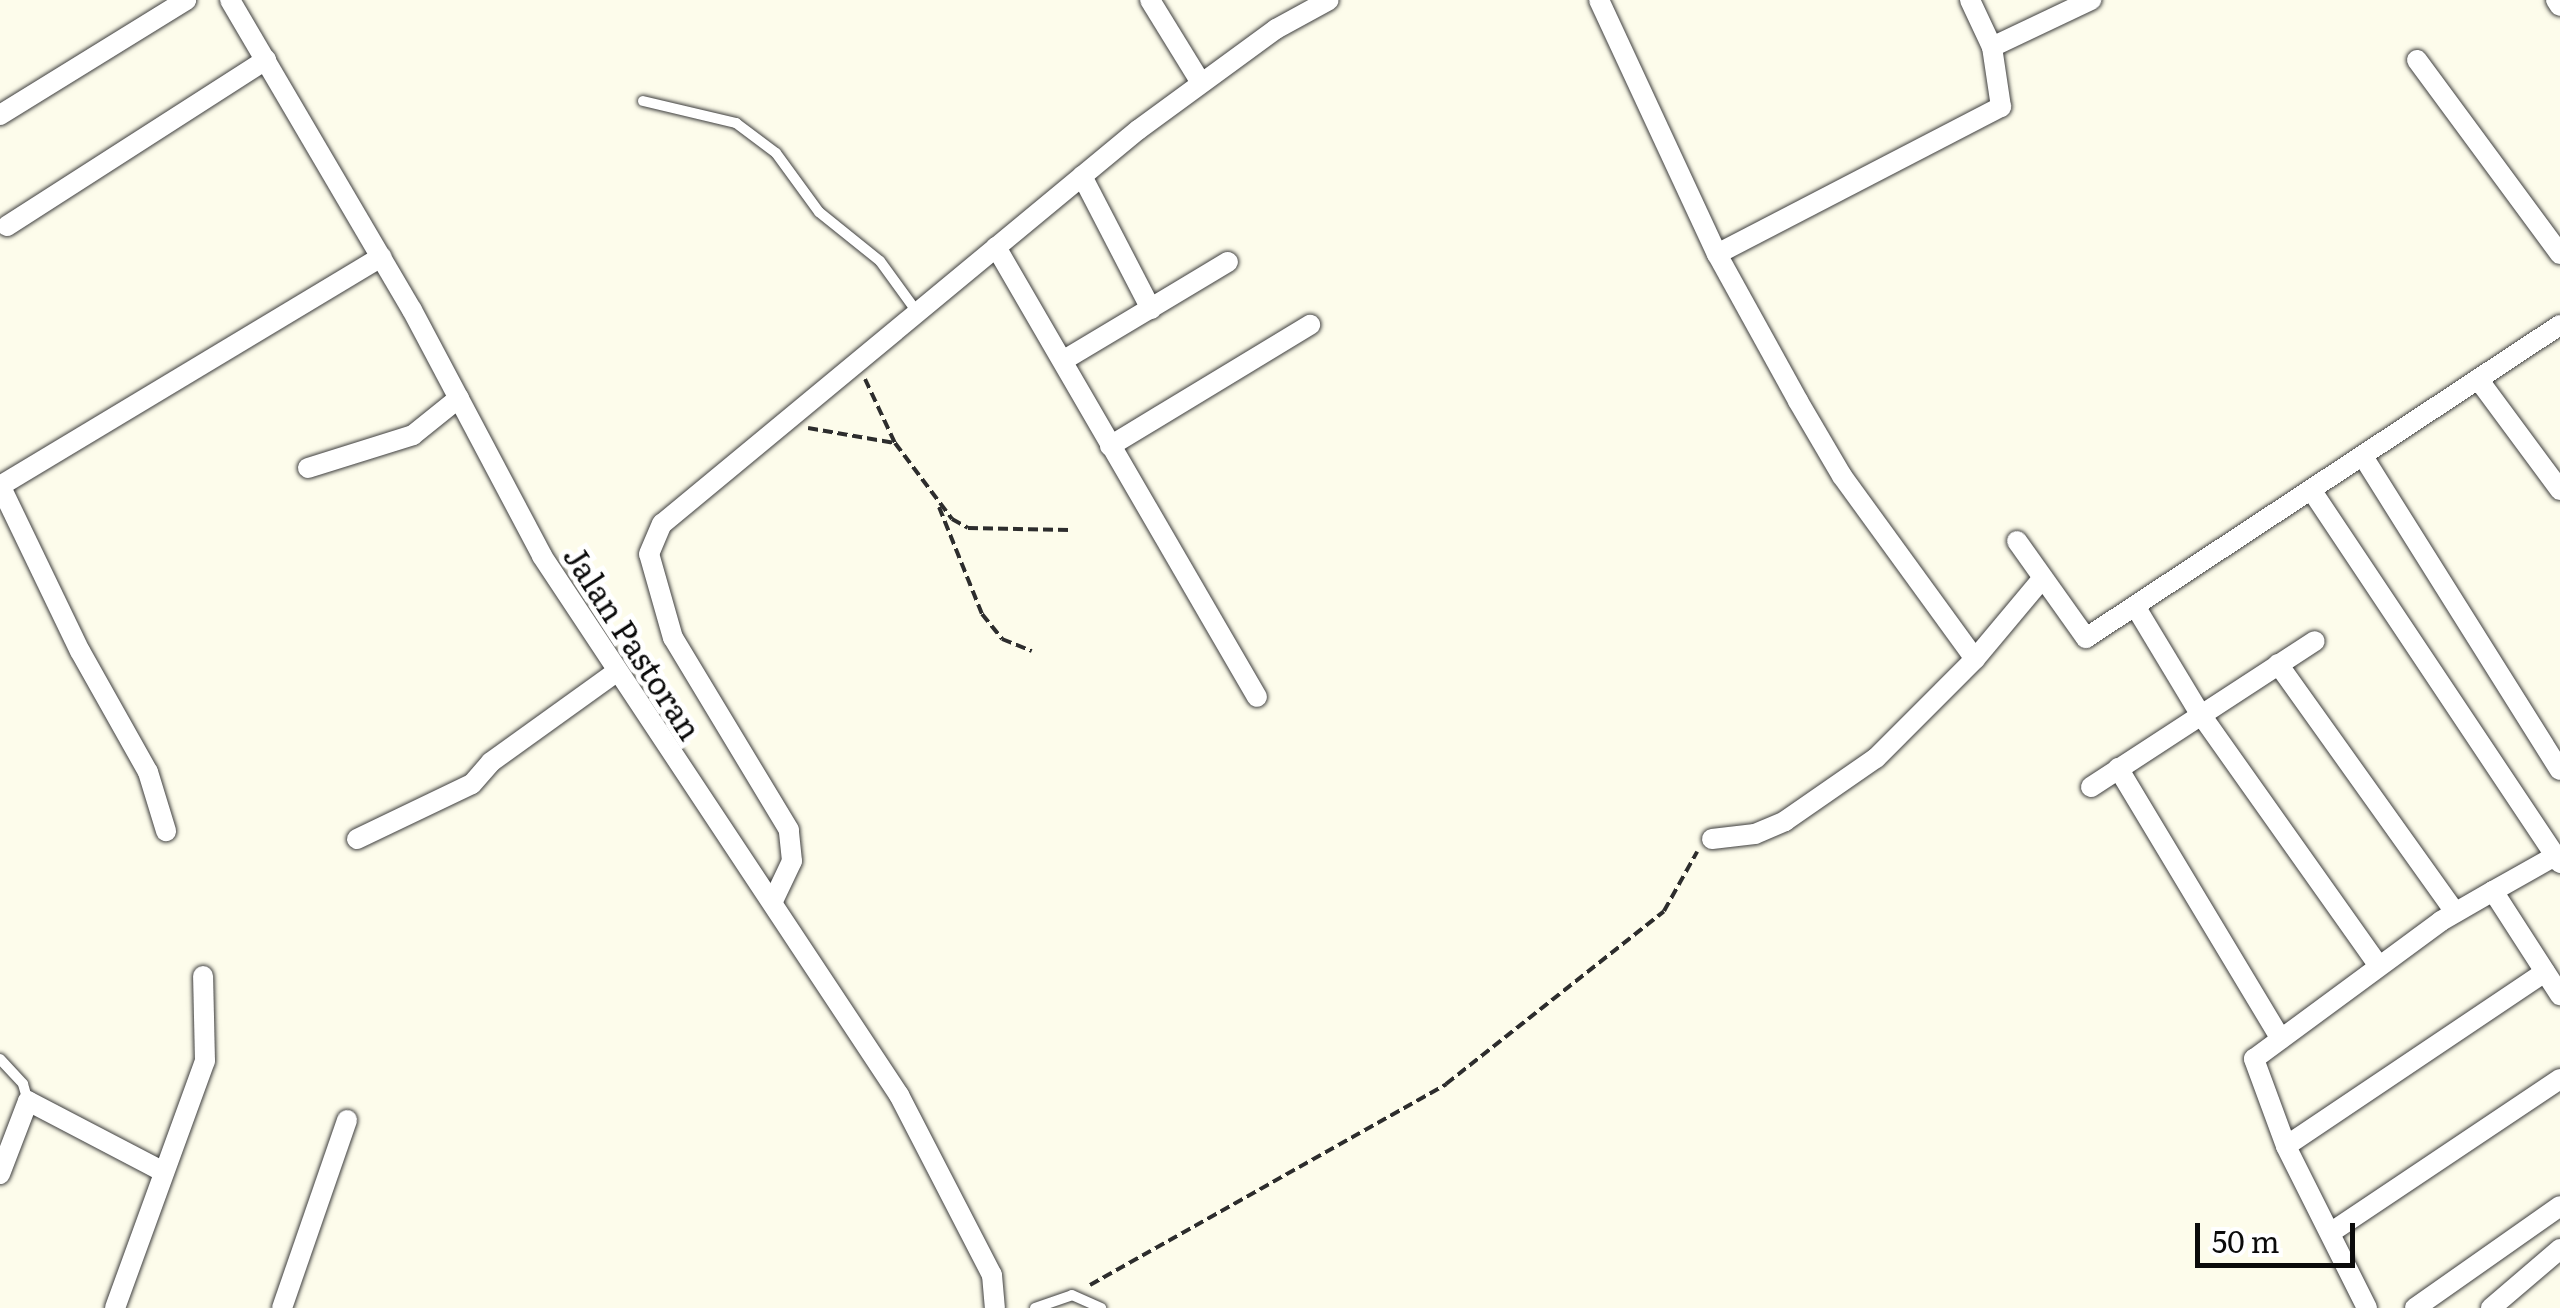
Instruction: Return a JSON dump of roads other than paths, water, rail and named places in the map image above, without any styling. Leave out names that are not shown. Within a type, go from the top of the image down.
[{"type":"street","points":[[0,115],[186,0]]},
{"type":"street","name":"Jalan Pastoran","points":[[230,0],[380,257],[542,556],[615,673],[774,901],[899,1095],[992,1275],[995,1308]]},
{"type":"street","points":[[1150,0],[1202,84]]},
{"type":"street","points":[[774,901],[792,861],[784,818],[673,638],[649,554],[662,524],[786,417],[1082,176],[1276,29],[1329,0]]},
{"type":"street","points":[[1600,0],[1717,254],[1842,476],[1975,659]]},
{"type":"street","points":[[1717,254],[1991,114],[2004,95],[1992,48],[1970,0]]},
{"type":"street","points":[[1992,48],[2091,0]]},
{"type":"street","points":[[2556,0],[2560,6]]},
{"type":"street","points":[[7,226],[266,60]]},
{"type":"street","points":[[2417,60],[2560,254]]},
{"type":"street","points":[[1082,176],[1151,310]]},
{"type":"street","points":[[996,247],[1257,697]]},
{"type":"street","points":[[166,831],[148,772],[80,651],[0,486],[380,257]]},
{"type":"street","points":[[1064,360],[1228,262]]},
{"type":"street","points":[[1110,446],[1310,324]]},
{"type":"street","points":[[2017,541],[2086,638],[2560,325]]},
{"type":"street","points":[[2478,379],[2560,490]]},
{"type":"street","points":[[308,468],[413,436],[458,398]]},
{"type":"street","points":[[2364,458],[2560,770]]},
{"type":"street","points":[[2312,491],[2558,860],[2499,900],[2455,912],[2254,1059],[2286,1146],[2367,1308]]},
{"type":"street","points":[[1712,838],[1754,834],[1809,804],[1876,758],[1975,659],[2042,579]]},
{"type":"street","points":[[2135,606],[2199,712],[2380,966]]},
{"type":"street","points":[[2091,787],[2199,712],[2315,641]]},
{"type":"street","points":[[2278,664],[2455,912]]},
{"type":"street","points":[[357,839],[472,784],[516,742],[615,673]]},
{"type":"street","points":[[2118,768],[2280,1039]]},
{"type":"street","points":[[2499,900],[2560,995]]},
{"type":"street","points":[[2286,1146],[2546,972]]},
{"type":"street","points":[[116,1308],[205,1061],[203,976]]},
{"type":"street","points":[[2330,1234],[2560,1080]]},
{"type":"street","points":[[0,1174],[28,1101],[164,1172]]},
{"type":"street","points":[[282,1308],[347,1120]]},
{"type":"street","points":[[2415,1308],[2560,1206]]},
{"type":"street","points":[[2491,1308],[2560,1249]]},
{"type":"lane","points":[[642,100],[736,124],[776,153],[819,212],[880,261],[917,312]]},
{"type":"lane","points":[[0,1060],[23,1084],[28,1101]]},
{"type":"lane","points":[[1035,1308],[1072,1295],[1101,1308]]}]
